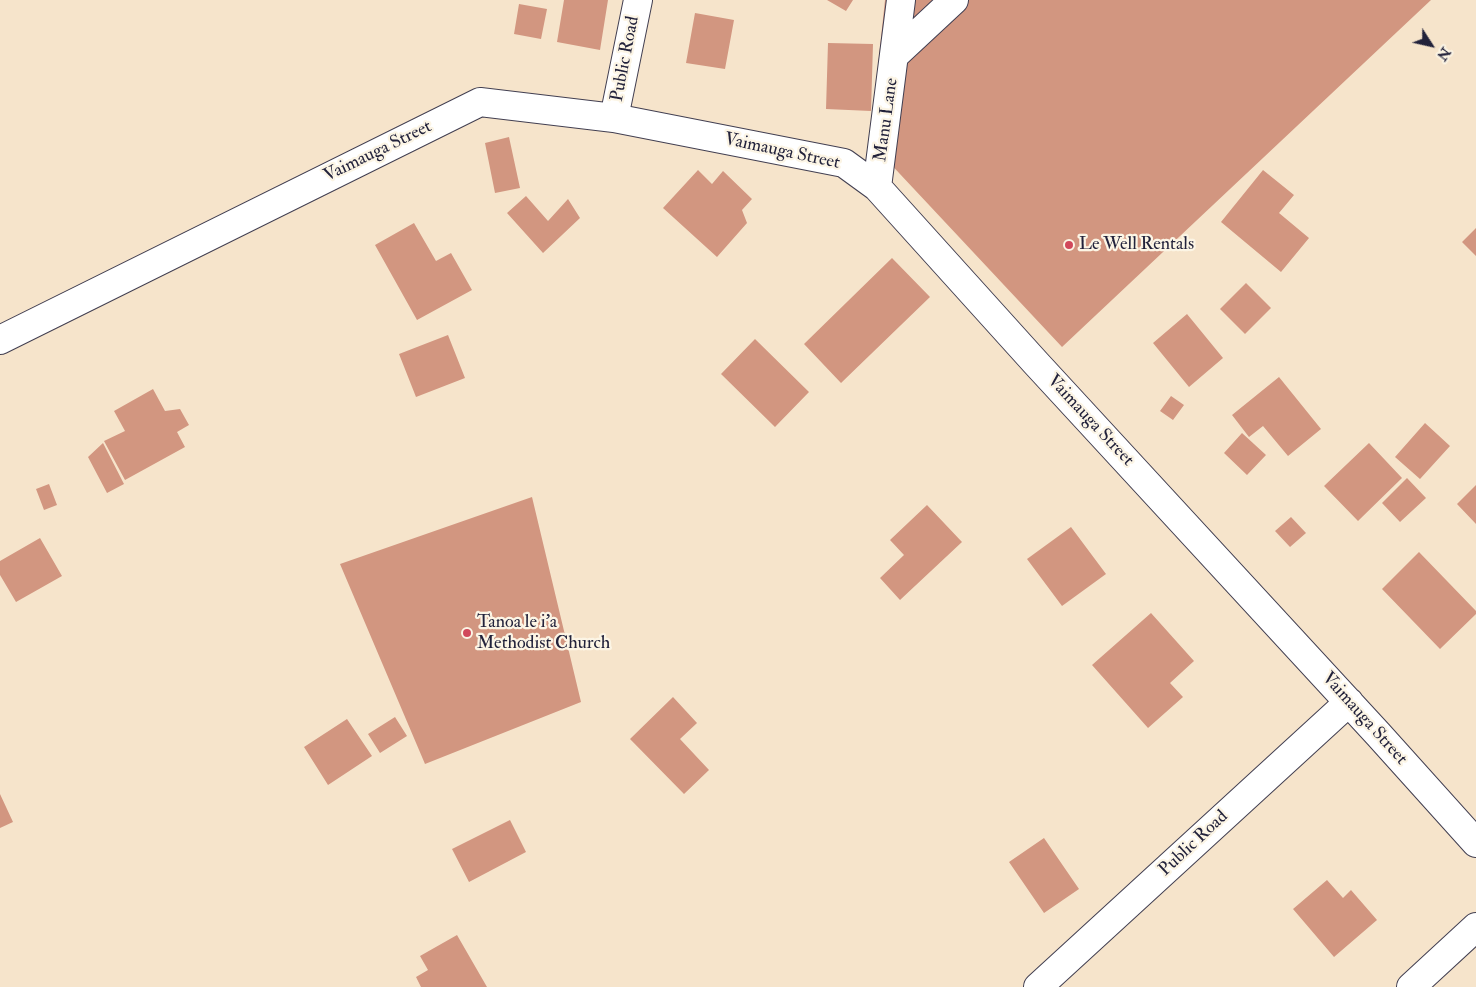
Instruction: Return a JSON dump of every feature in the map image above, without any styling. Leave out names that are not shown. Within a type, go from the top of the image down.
[{"type":"street","name":"Public Road","points":[[614,118],[638,0]]},
{"type":"street","name":"Manu Lane","points":[[878,187],[896,54],[901,0]]},
{"type":"street","name":"Manu Lane","points":[[896,54],[954,0]]},
{"type":"street","name":"Vaimauga Street","points":[[0,340],[480,102],[614,118],[844,163],[878,187],[1035,362],[1349,702],[1476,843]]},
{"type":"street","name":"Public Road","points":[[1038,987],[1349,702]]},
{"type":"street","points":[[1411,987],[1476,927]]},
{"type":"building","points":[[564,0],[608,0],[600,50],[557,42]]},
{"type":"building","points":[[827,0],[853,0],[846,11]]},
{"type":"building","name":"Le Well Rentals","points":[[885,0],[1431,0],[1062,347],[870,142]]},
{"type":"building","points":[[519,4],[547,9],[541,39],[514,34]]},
{"type":"building","points":[[695,13],[734,20],[725,69],[686,63]]},
{"type":"building","points":[[828,43],[873,44],[871,111],[826,109]]},
{"type":"building","points":[[509,137],[520,188],[495,193],[485,143]]},
{"type":"building","points":[[698,170],[712,184],[723,171],[752,199],[742,210],[747,223],[717,257],[663,208]]},
{"type":"building","points":[[1263,170],[1294,195],[1279,213],[1309,238],[1281,272],[1221,222]]},
{"type":"building","points":[[526,196],[548,221],[568,199],[580,218],[543,253],[507,213]]},
{"type":"building","points":[[414,223],[436,261],[451,253],[472,290],[417,320],[375,245]]},
{"type":"building","points":[[1476,228],[1476,256],[1462,242]]},
{"type":"building","points":[[892,258],[930,297],[841,383],[804,344]]},
{"type":"building","points":[[1246,283],[1271,308],[1245,334],[1220,309]]},
{"type":"building","points":[[1187,314],[1223,358],[1189,387],[1153,343]]},
{"type":"building","points":[[448,335],[465,378],[416,397],[399,354]]},
{"type":"building","points":[[755,339],[809,392],[775,427],[721,374]]},
{"type":"building","points":[[1279,377],[1321,429],[1288,456],[1263,426],[1249,437],[1232,415]]},
{"type":"building","points":[[153,389],[165,411],[180,409],[189,425],[177,432],[185,447],[125,480],[104,441],[125,431],[114,411]]},
{"type":"building","points":[[1171,396],[1184,405],[1173,420],[1160,411]]},
{"type":"building","points":[[1425,423],[1450,446],[1420,479],[1395,457]]},
{"type":"building","points":[[1242,433],[1266,455],[1247,475],[1224,453]]},
{"type":"building","points":[[103,443],[124,484],[107,493],[88,457]]},
{"type":"building","points":[[1369,443],[1402,478],[1358,521],[1324,486]]},
{"type":"building","points":[[1407,478],[1426,498],[1400,522],[1382,503]]},
{"type":"building","points":[[49,484],[57,505],[44,510],[36,489]]},
{"type":"building","points":[[1476,485],[1476,524],[1457,504]]},
{"type":"building","name":"Tanoa le i'a Methodist Church","points":[[532,497],[581,702],[425,764],[340,564]]},
{"type":"building","points":[[927,505],[962,542],[900,600],[880,578],[904,555],[890,540]]},
{"type":"building","points":[[1291,517],[1306,533],[1290,547],[1275,531]]},
{"type":"building","points":[[1071,527],[1106,574],[1062,606],[1027,559]]},
{"type":"building","points":[[40,538],[62,576],[16,602],[0,575],[0,561]]},
{"type":"building","points":[[1419,552],[1476,611],[1476,614],[1440,649],[1382,589]]},
{"type":"building","points":[[1151,613],[1194,661],[1170,683],[1183,697],[1148,728],[1092,665]]},
{"type":"building","points":[[673,697],[697,723],[680,739],[709,770],[684,794],[630,739]]},
{"type":"building","points":[[395,717],[407,736],[380,753],[368,734]]},
{"type":"building","points":[[347,719],[372,756],[328,785],[304,747]]},
{"type":"building","points":[[0,794],[13,822],[0,828]]},
{"type":"building","points":[[510,820],[526,852],[469,882],[452,849]]},
{"type":"building","points":[[1044,838],[1079,889],[1044,913],[1009,862]]},
{"type":"building","points":[[1327,880],[1343,898],[1351,890],[1377,920],[1334,957],[1293,909]]},
{"type":"building","points":[[457,935],[487,987],[421,987],[416,977],[428,970],[420,956]]},
{"type":"place","name":"Le Well Rentals","points":[[1069,245]]},
{"type":"place","name":"Tanoa le i'a Methodist Church","points":[[467,633]]}]
